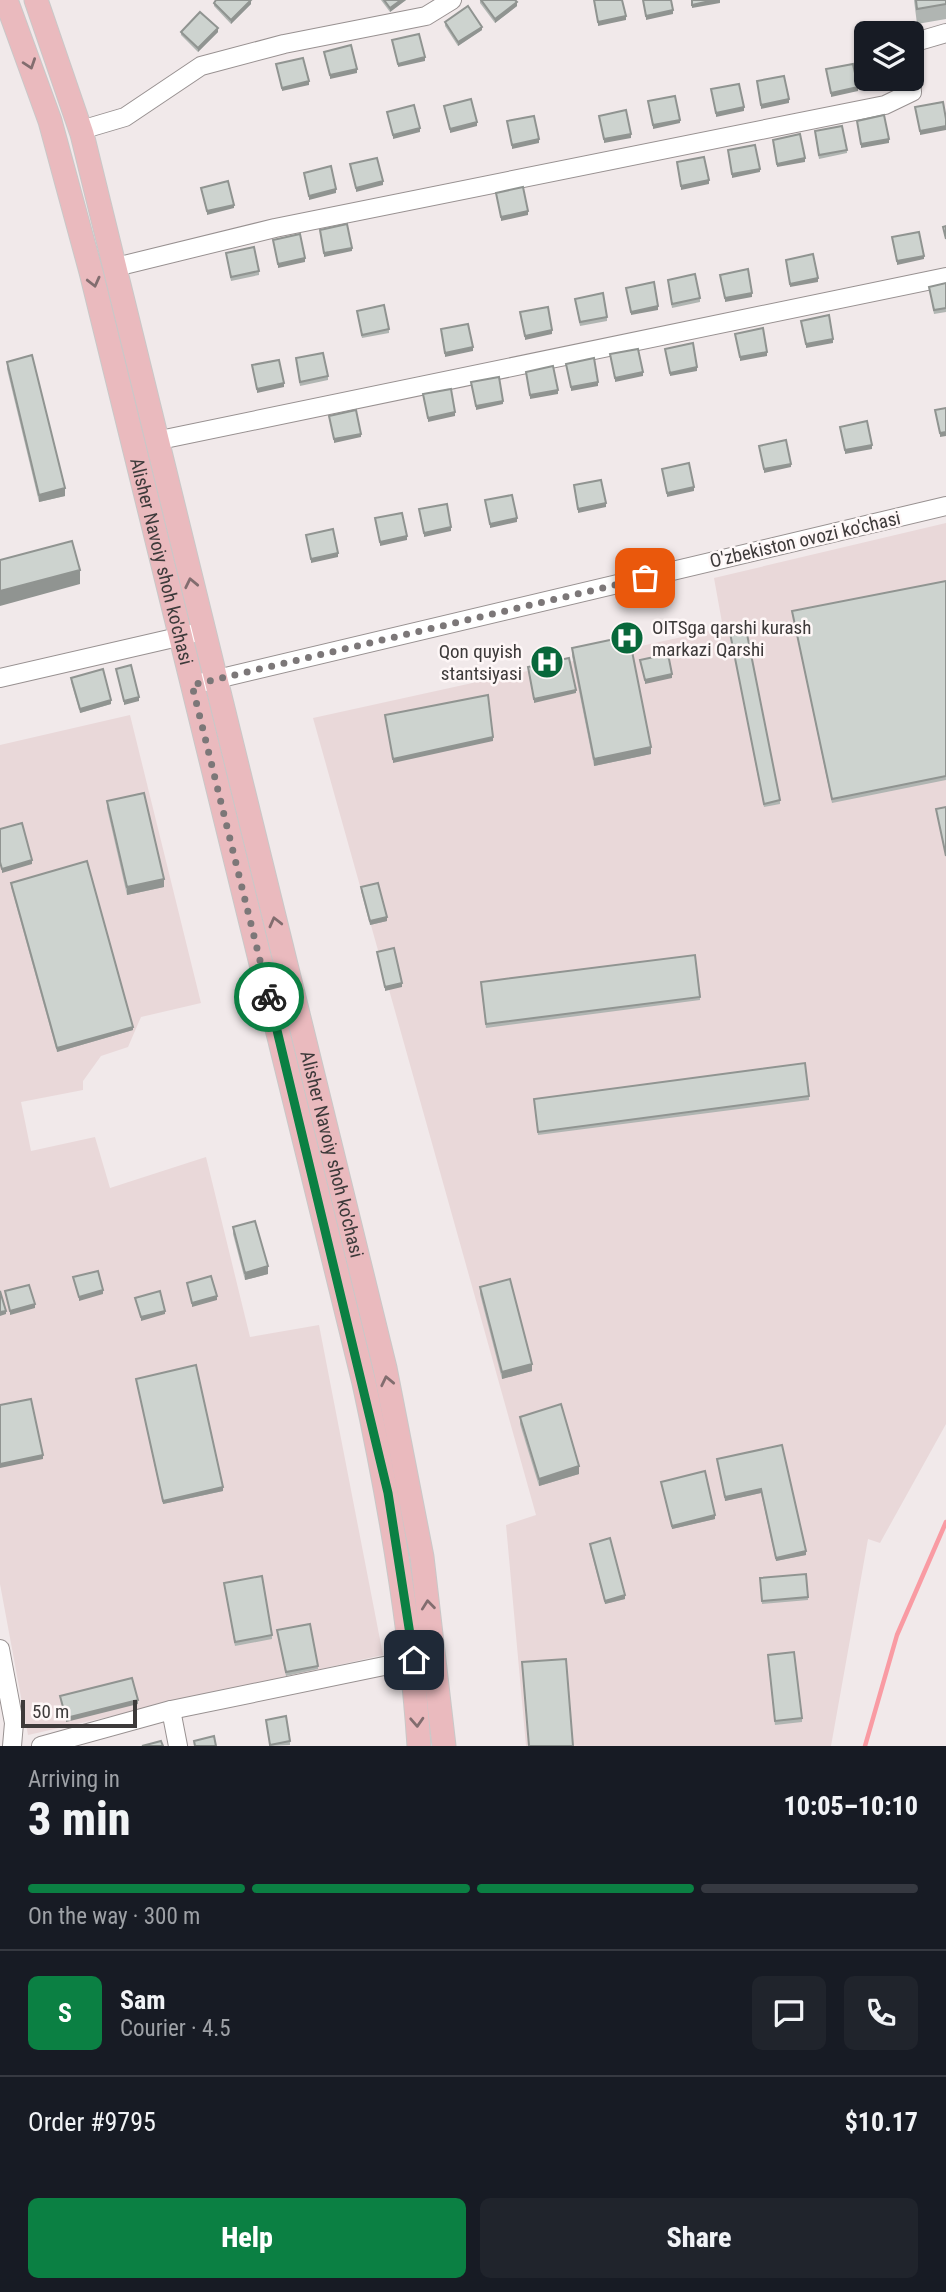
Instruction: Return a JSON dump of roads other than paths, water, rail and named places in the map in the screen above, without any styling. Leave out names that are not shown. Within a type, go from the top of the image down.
[{"type":"main road","name":"Alisher Navoiy shoh ko'chasi","points":[[6,0],[50,121],[81,234],[364,1383],[388,1493],[414,1660],[419,1746]]},
{"type":"main road","name":"Alisher Navoiy shoh ko'chasi","points":[[36,0],[81,130],[116,267],[160,440],[202,631],[385,1368],[422,1557],[443,1746]]},
{"type":"street","points":[[81,130],[125,117],[201,66],[284,44],[426,16],[452,0]]},
{"type":"street","points":[[924,39],[946,33]]},
{"type":"street","points":[[116,267],[275,228],[885,105],[912,91]]},
{"type":"street","points":[[160,440],[946,277]]},
{"type":"street","name":"O'zbekiston ovozi ko'chasi","points":[[192,685],[946,506]]},
{"type":"street","points":[[0,678],[202,631]]},
{"type":"street","points":[[0,1649],[14,1723],[12,1746]]},
{"type":"street","points":[[41,1746],[171,1710],[414,1660]]},
{"type":"street","points":[[171,1710],[178,1746]]},
{"type":"waterway","points":[[865,1746],[897,1635],[946,1522]]},
{"type":"place","name":"OITSga qarshi kurash markazi Qarshi","points":[[627,638]]},
{"type":"place","name":"Qon quyish stantsiyasi","points":[[547,662]]}]
